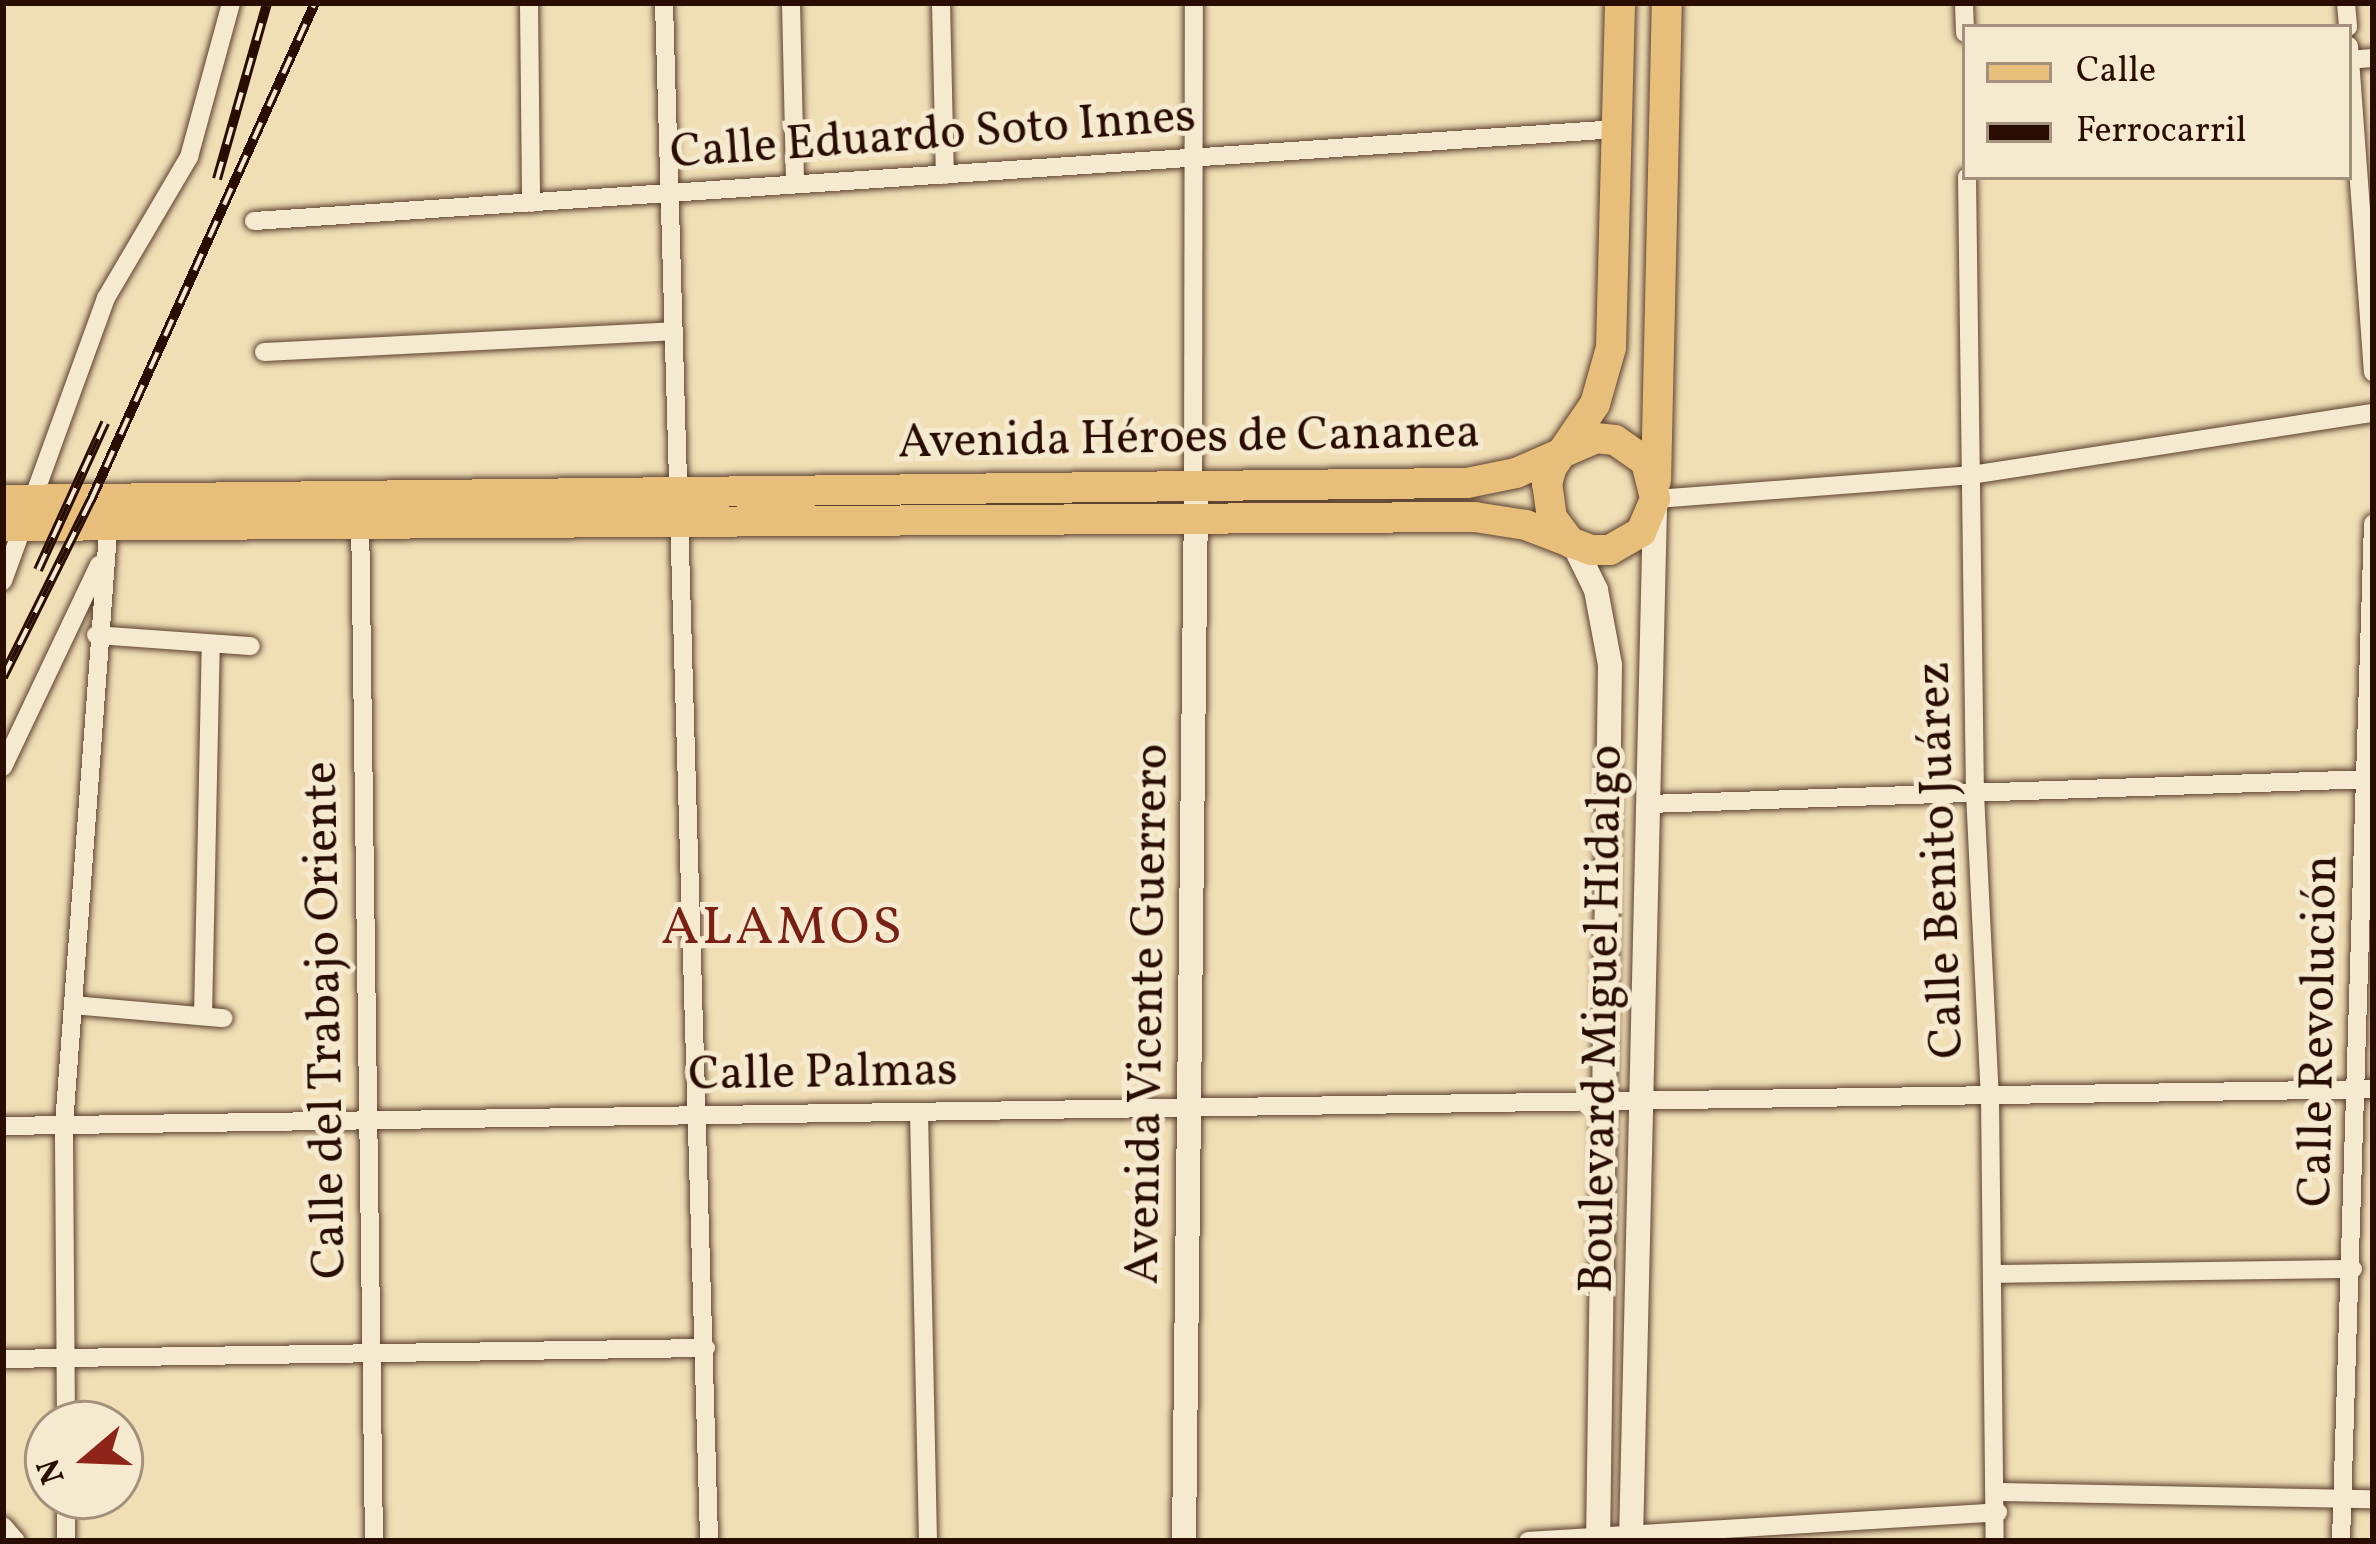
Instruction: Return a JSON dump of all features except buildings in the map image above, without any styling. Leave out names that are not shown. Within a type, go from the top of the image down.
[{"type":"main road","points":[[1574,545],[1552,518],[1547,501],[1552,467],[1594,404],[1611,348],[1620,3]]},
{"type":"main road","points":[[1655,499],[1667,3]]},
{"type":"main road","name":"Avenida Héroes de Cananea","points":[[15,513],[109,526],[360,510],[1196,503],[1474,517],[1526,525],[1574,545],[1610,550],[1627,544],[1652,517],[1655,499],[1646,462],[1615,440],[1578,442],[1516,473],[1467,483],[1196,503]]},
{"type":"street","points":[[3,581],[15,513],[106,298],[189,157],[232,3]]},
{"type":"street","points":[[529,3],[531,203]]},
{"type":"street","points":[[664,3],[710,1541]]},
{"type":"street","points":[[791,3],[795,184]]},
{"type":"street","points":[[940,3],[945,175]]},
{"type":"street","points":[[1194,3],[1196,503]]},
{"type":"street","points":[[2352,99],[2373,372]]},
{"type":"street","name":"Calle Eduardo Soto Innes","points":[[254,221],[1617,128]]},
{"type":"street","name":"Calle Benito Juárez","points":[[1967,180],[1975,793],[1990,1097],[1996,1541]]},
{"type":"street","points":[[264,352],[673,331]]},
{"type":"street","points":[[1655,499],[1971,475],[2373,412]]},
{"type":"street","name":"Boulevard Miguel Hidalgo","points":[[1631,1540],[1645,1101],[1655,499]]},
{"type":"street","name":"Avenida Vicente Guerrero","points":[[1184,1541],[1196,503]]},
{"type":"street","name":"Calle del Trabajo Oriente","points":[[360,510],[374,1541]]},
{"type":"street","name":"Calle Revolución","points":[[2341,1541],[2366,1090],[2373,524]]},
{"type":"street","points":[[66,1400],[64,1125],[96,635],[109,526]]},
{"type":"street","points":[[3,767],[109,526]]},
{"type":"street","name":"Boulevard Miguel Hidalgo","points":[[1574,545],[1596,590],[1610,665],[1598,1540]]},
{"type":"street","points":[[96,635],[251,646]]},
{"type":"street","points":[[73,1005],[213,1017],[211,644]]},
{"type":"street","points":[[1610,665],[1653,663]]},
{"type":"street","points":[[1649,805],[2369,780]]},
{"type":"street","name":"Calle Palmas","points":[[3,1126],[2366,1090]]},
{"type":"street","points":[[919,1112],[928,1541]]},
{"type":"street","points":[[1993,1274],[2353,1269]]},
{"type":"street","points":[[3,1359],[706,1348]]},
{"type":"street","points":[[1528,1541],[1631,1540],[1997,1502],[2373,1498]]},
{"type":"street","points":[[3,1526],[16,1541]]},
{"type":"railway","points":[[217,179],[267,3]]},
{"type":"railway","points":[[3,677],[91,500],[315,3]]},
{"type":"railway","points":[[38,570],[105,423]]},
{"type":"district","name":"ALAMOS","points":[[783,930]]}]
